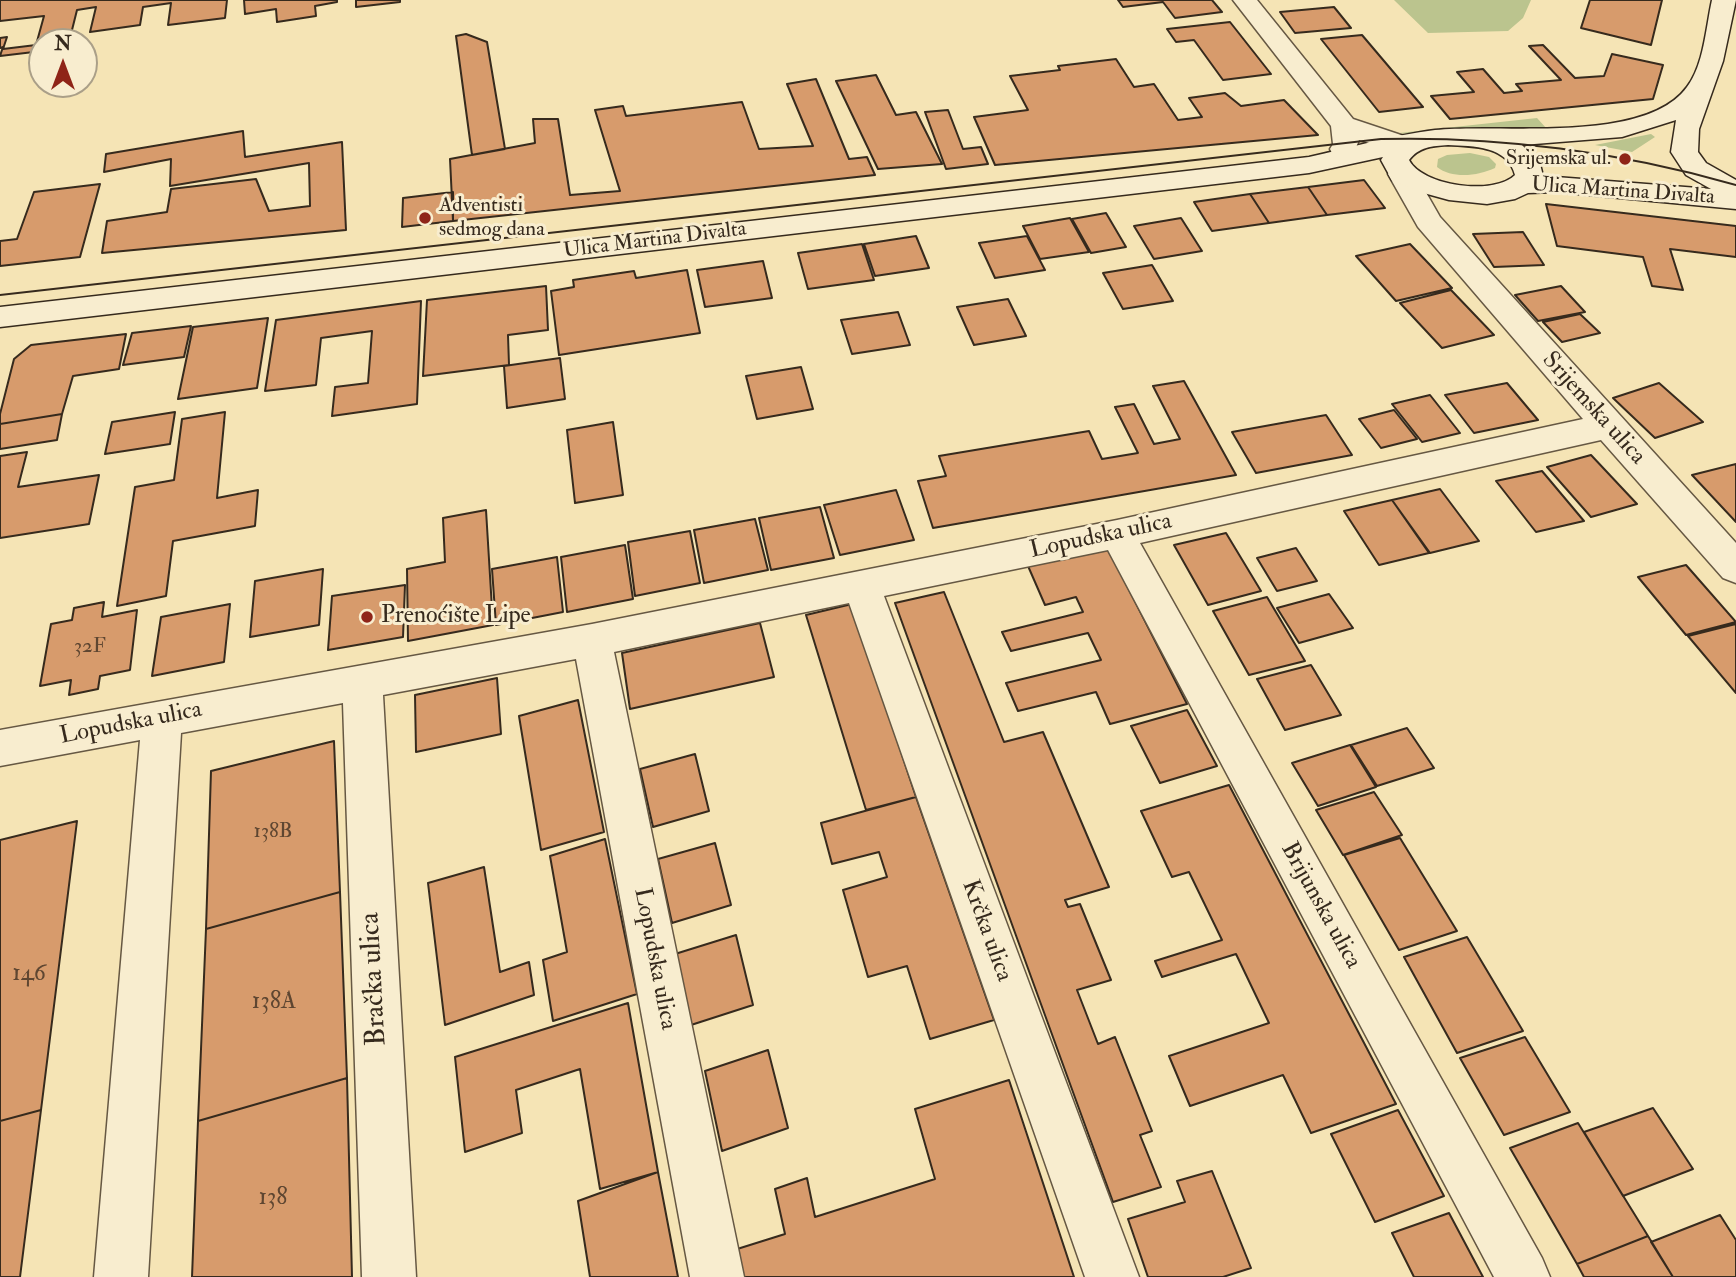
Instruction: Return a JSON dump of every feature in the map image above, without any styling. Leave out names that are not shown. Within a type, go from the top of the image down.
[{"type":"street","points":[[1245,0],[1344,124],[1381,139],[1410,143]]},
{"type":"street","points":[[1724,0],[1705,76],[1686,129],[1684,152],[1696,169],[1733,197]]},
{"type":"street","points":[[1463,137],[1584,134],[1657,120],[1682,106],[1697,93]]},
{"type":"street","points":[[1323,162],[1346,144],[1344,124]]},
{"type":"street","points":[[1463,137],[1496,143],[1525,168],[1551,148],[1584,134]]},
{"type":"street","name":"Ulica Martina Divalta","points":[[0,317],[1323,162],[1410,143],[1463,137]]},
{"type":"street","points":[[1402,174],[1395,160],[1399,152],[1410,143]]},
{"type":"street","name":"Ulica Martina Divalta","points":[[1323,162],[1402,174],[1438,190],[1471,195],[1503,192],[1525,168],[1556,184],[1733,197]]},
{"type":"street","name":"Srijemska ulica","points":[[1402,174],[1428,221],[1736,568]]},
{"type":"street","points":[[1452,247],[1447,210],[1454,201],[1471,195]]},
{"type":"street","name":"Lopudska ulica","points":[[0,748],[592,640],[1117,534],[1608,426]]},
{"type":"street","name":"Brijunska ulica","points":[[1117,534],[1523,1277]]},
{"type":"street","name":"Krčka ulica","points":[[861,584],[1112,1277]]},
{"type":"street","name":"Lopudska ulica","points":[[592,640],[717,1277]]},
{"type":"street","name":"Bračka ulica","points":[[362,681],[389,1277]]},
{"type":"street","points":[[121,1277],[162,718]]},
{"type":"green space","points":[[1394,0],[1531,0],[1523,18],[1508,31],[1428,33]]},
{"type":"green space","points":[[1537,118],[1547,129],[1390,134]]},
{"type":"green space","points":[[1651,134],[1655,137],[1632,152],[1595,145]]},
{"type":"green space","points":[[1470,153],[1489,157],[1496,164],[1495,168],[1481,173],[1457,175],[1437,167],[1438,159],[1447,155]]},
{"type":"building","points":[[0,0],[227,0],[225,18],[168,25],[171,3],[143,7],[140,25],[98,31],[98,28],[91,28],[96,7],[77,10],[72,28],[41,28],[44,16],[0,21]]},
{"type":"building","points":[[244,0],[337,2],[315,6],[316,16],[277,22],[276,9],[245,14]]},
{"type":"building","points":[[356,0],[400,0],[400,2],[356,7]]},
{"type":"building","points":[[1118,0],[1212,0],[1222,12],[1175,18],[1163,2],[1123,7]]},
{"type":"building","points":[[1590,0],[1662,0],[1651,45],[1581,28]]},
{"type":"building","points":[[1334,7],[1351,28],[1295,33],[1280,12]]},
{"type":"building","points":[[1230,22],[1271,74],[1223,80],[1194,40],[1176,42],[1167,29]]},
{"type":"building","points":[[466,34],[487,42],[505,149],[472,155],[456,36]]},
{"type":"building","points":[[1362,35],[1423,107],[1379,112],[1321,39]]},
{"type":"building","points":[[7,37],[3,49],[28,46],[28,53],[0,56],[3,47],[0,48],[0,38]]},
{"type":"building","points":[[1543,45],[1575,78],[1604,76],[1612,54],[1663,65],[1653,99],[1450,119],[1431,96],[1474,92],[1457,72],[1483,69],[1504,93],[1522,91],[1516,84],[1561,80],[1529,46]]},
{"type":"building","points":[[1116,59],[1134,87],[1154,84],[1178,120],[1202,117],[1189,98],[1225,93],[1241,106],[1284,100],[1318,135],[995,165],[974,117],[1028,110],[1010,76],[1060,70],[1058,66]]},
{"type":"building","points":[[876,75],[896,115],[916,112],[942,164],[878,169],[836,81]]},
{"type":"building","points":[[816,79],[849,159],[867,157],[875,175],[453,221],[450,159],[535,143],[533,119],[558,119],[570,195],[620,191],[595,110],[623,106],[626,116],[742,102],[759,149],[813,146],[787,84]]},
{"type":"building","points":[[948,110],[963,149],[981,147],[988,164],[946,169],[925,112]]},
{"type":"building","points":[[243,131],[245,157],[342,142],[346,230],[102,253],[107,221],[167,212],[171,189],[256,179],[269,211],[310,206],[309,163],[170,186],[171,159],[104,172],[106,154]]},
{"type":"building","points":[[1364,180],[1385,208],[1327,215],[1308,187]]},
{"type":"building","points":[[100,184],[80,257],[0,266],[0,241],[17,239],[34,192]]},
{"type":"building","points":[[1308,187],[1327,215],[1269,223],[1250,194]]},
{"type":"building","points":[[453,192],[453,221],[402,227],[403,198]]},
{"type":"building","points":[[1250,194],[1269,223],[1212,231],[1194,202]]},
{"type":"building","points":[[1546,204],[1736,226],[1736,257],[1670,249],[1683,290],[1652,286],[1643,257],[1557,246]]},
{"type":"building","points":[[1106,213],[1126,247],[1091,253],[1072,219]]},
{"type":"building","points":[[1070,218],[1089,252],[1040,259],[1023,226]]},
{"type":"building","points":[[1181,218],[1202,251],[1154,259],[1134,226]]},
{"type":"building","points":[[1523,232],[1544,265],[1494,267],[1473,234]]},
{"type":"building","points":[[916,236],[929,268],[875,276],[864,244]]},
{"type":"building","points":[[1027,236],[1045,270],[995,278],[979,243]]},
{"type":"building","points":[[862,244],[874,280],[808,289],[798,253]]},
{"type":"building","points":[[1410,244],[1452,288],[1396,301],[1356,256]]},
{"type":"building","points":[[763,261],[772,298],[705,307],[697,270]]},
{"type":"building","points":[[1152,265],[1173,301],[1123,309],[1103,273]]},
{"type":"building","points":[[687,270],[700,333],[559,355],[551,291],[574,287],[573,280],[634,271],[636,278]]},
{"type":"building","points":[[546,286],[548,330],[508,335],[509,365],[423,376],[427,300]]},
{"type":"building","points":[[1561,286],[1585,312],[1538,321],[1515,295]]},
{"type":"building","points":[[1451,290],[1494,335],[1442,348],[1400,303]]},
{"type":"building","points":[[1008,299],[1026,336],[974,345],[957,307]]},
{"type":"building","points":[[421,301],[417,404],[332,416],[335,387],[368,383],[372,331],[321,338],[316,385],[265,391],[276,320]]},
{"type":"building","points":[[898,312],[910,345],[852,354],[841,320]]},
{"type":"building","points":[[1580,314],[1600,333],[1562,342],[1543,322]]},
{"type":"building","points":[[268,318],[257,388],[178,399],[193,327]]},
{"type":"building","points":[[191,326],[184,357],[123,365],[132,333]]},
{"type":"building","points":[[126,334],[119,369],[73,376],[62,414],[0,424],[0,414],[14,359],[31,345]]},
{"type":"building","points":[[560,358],[565,399],[507,408],[504,366]]},
{"type":"building","points":[[801,367],[813,409],[757,419],[746,376]]},
{"type":"building","points":[[1184,381],[1236,475],[933,528],[918,481],[946,476],[939,456],[1089,431],[1102,459],[1138,453],[1115,407],[1134,404],[1154,444],[1180,439],[1153,386]]},
{"type":"building","points":[[1507,383],[1538,420],[1474,433],[1445,395]]},
{"type":"building","points":[[1659,383],[1703,422],[1655,438],[1613,398]]},
{"type":"building","points":[[1430,395],[1460,433],[1422,442],[1392,404]]},
{"type":"building","points":[[1394,410],[1417,439],[1381,448],[1359,419]]},
{"type":"building","points":[[175,412],[170,444],[105,454],[112,422]]},
{"type":"building","points":[[225,412],[217,498],[258,490],[255,526],[173,541],[166,596],[117,606],[135,487],[174,480],[182,419]]},
{"type":"building","points":[[62,414],[57,440],[0,449],[0,424]]},
{"type":"building","points":[[1326,415],[1352,455],[1256,473],[1232,432]]},
{"type":"building","points":[[613,422],[623,495],[575,503],[567,430]]},
{"type":"building","points":[[27,452],[18,487],[99,475],[89,524],[0,538],[0,456]]},
{"type":"building","points":[[1591,455],[1637,504],[1591,517],[1547,467]]},
{"type":"building","points":[[1736,464],[1736,522],[1692,475]]},
{"type":"building","points":[[1542,471],[1584,521],[1536,532],[1496,481]]},
{"type":"building","points":[[1440,489],[1479,541],[1430,553],[1392,500]]},
{"type":"building","points":[[896,490],[914,540],[840,555],[824,505]]},
{"type":"building","points":[[1392,500],[1429,553],[1379,565],[1344,511]]},
{"type":"building","points":[[820,507],[834,558],[771,570],[759,518]]},
{"type":"building","points":[[486,510],[493,625],[408,641],[407,569],[445,562],[443,518]]},
{"type":"building","points":[[755,519],[768,570],[704,583],[694,530]]},
{"type":"building","points":[[690,531],[700,583],[635,596],[628,542]]},
{"type":"building","points":[[1226,533],[1261,591],[1208,605],[1174,545]]},
{"type":"building","points":[[625,545],[633,599],[567,612],[561,557]]},
{"type":"building","points":[[1108,548],[1187,704],[1110,724],[1096,692],[1018,711],[1006,683],[1101,660],[1088,633],[1011,651],[1002,632],[1083,612],[1076,597],[1045,605],[1028,566]]},
{"type":"building","points":[[1296,548],[1317,581],[1277,591],[1257,558]]},
{"type":"building","points":[[557,557],[563,612],[496,625],[492,569]]},
{"type":"building","points":[[1686,565],[1736,622],[1686,635],[1638,577]]},
{"type":"building","points":[[323,569],[319,625],[250,637],[255,581]]},
{"type":"building","name":"Prenoćište Lipe","points":[[405,585],[403,637],[328,650],[332,596]]},
{"type":"building","points":[[944,592],[1004,742],[1043,732],[1109,887],[1065,900],[1068,907],[1080,904],[1111,980],[1077,990],[1098,1044],[1115,1037],[1152,1131],[1140,1135],[1161,1187],[1113,1202],[895,603]]},
{"type":"building","points":[[1329,594],[1353,628],[1299,643],[1277,608]]},
{"type":"building","points":[[1267,597],[1305,661],[1249,675],[1213,611]]},
{"type":"building","points":[[104,602],[102,617],[137,610],[130,670],[100,676],[98,689],[69,695],[71,680],[40,686],[51,624],[72,620],[74,608]]},
{"type":"building","points":[[230,604],[224,662],[152,676],[161,617]]},
{"type":"building","points":[[852,604],[916,797],[866,810],[806,615]]},
{"type":"building","points":[[760,623],[774,677],[630,709],[622,653]]},
{"type":"building","points":[[1736,624],[1736,693],[1688,636]]},
{"type":"building","points":[[1311,665],[1341,715],[1285,730],[1257,679]]},
{"type":"building","points":[[497,678],[501,734],[416,752],[415,695]]},
{"type":"building","points":[[578,700],[604,832],[541,850],[519,716]]},
{"type":"building","points":[[1187,710],[1217,766],[1160,783],[1131,726]]},
{"type":"building","points":[[1407,728],[1434,768],[1377,786],[1351,745]]},
{"type":"building","points":[[334,741],[340,892],[206,929],[211,771]]},
{"type":"building","points":[[1350,745],[1376,787],[1318,806],[1292,763]]},
{"type":"building","points":[[695,754],[709,811],[653,827],[640,769]]},
{"type":"building","points":[[1229,785],[1396,1104],[1311,1133],[1283,1075],[1190,1106],[1169,1056],[1269,1023],[1236,954],[1162,977],[1155,961],[1222,940],[1189,872],[1172,877],[1141,811]]},
{"type":"building","points":[[1374,792],[1402,835],[1343,855],[1316,810]]},
{"type":"building","points":[[916,797],[994,1020],[930,1039],[907,966],[868,977],[843,890],[887,877],[879,852],[832,864],[821,823]]},
{"type":"building","points":[[77,821],[41,1110],[0,1121],[0,840]]},
{"type":"building","points":[[1400,838],[1457,931],[1399,950],[1344,855]]},
{"type":"building","points":[[605,839],[637,994],[553,1021],[543,960],[567,952],[550,856]]},
{"type":"building","points":[[715,843],[731,905],[672,923],[658,859]]},
{"type":"building","points":[[484,867],[500,972],[529,962],[534,995],[445,1025],[428,883]]},
{"type":"building","points":[[340,892],[347,1078],[198,1121],[206,929]]},
{"type":"building","points":[[736,935],[753,1005],[691,1025],[675,954]]},
{"type":"building","points":[[1467,937],[1523,1031],[1457,1053],[1404,957]]},
{"type":"building","points":[[628,1003],[658,1172],[600,1189],[580,1069],[516,1090],[522,1133],[465,1152],[455,1057]]},
{"type":"building","points":[[1525,1037],[1570,1112],[1504,1135],[1460,1058]]},
{"type":"building","points":[[768,1050],[788,1128],[722,1151],[705,1071]]},
{"type":"building","points":[[347,1078],[352,1277],[192,1277],[198,1121]]},
{"type":"building","points":[[1009,1080],[1074,1277],[739,1277],[734,1250],[785,1234],[775,1189],[807,1178],[815,1217],[935,1179],[915,1109]]},
{"type":"building","points":[[1653,1108],[1693,1169],[1623,1196],[1584,1132]]},
{"type":"building","points":[[41,1110],[20,1277],[0,1277],[0,1121]]},
{"type":"building","points":[[1398,1110],[1444,1196],[1375,1222],[1331,1134]]},
{"type":"building","points":[[1578,1123],[1648,1236],[1577,1264],[1510,1148]]},
{"type":"building","points":[[1212,1171],[1251,1268],[1223,1277],[1148,1277],[1128,1219],[1185,1202],[1177,1181]]},
{"type":"building","points":[[658,1172],[678,1277],[590,1277],[578,1201]]},
{"type":"building","points":[[1449,1213],[1483,1277],[1414,1277],[1392,1233]]},
{"type":"building","points":[[1720,1215],[1736,1240],[1736,1277],[1673,1277],[1651,1242]]},
{"type":"building","points":[[1648,1236],[1673,1277],[1584,1277],[1577,1264]]},
{"type":"tram line","points":[[0,295],[1381,139],[1470,140],[1560,148],[1649,163],[1736,185]]},
{"type":"place","name":"Srijemska ul.","points":[[1625,159]]},
{"type":"place","name":"Adventisti sedmog dana","points":[[425,218]]},
{"type":"place","name":"Prenoćište Lipe","points":[[367,617]]}]
